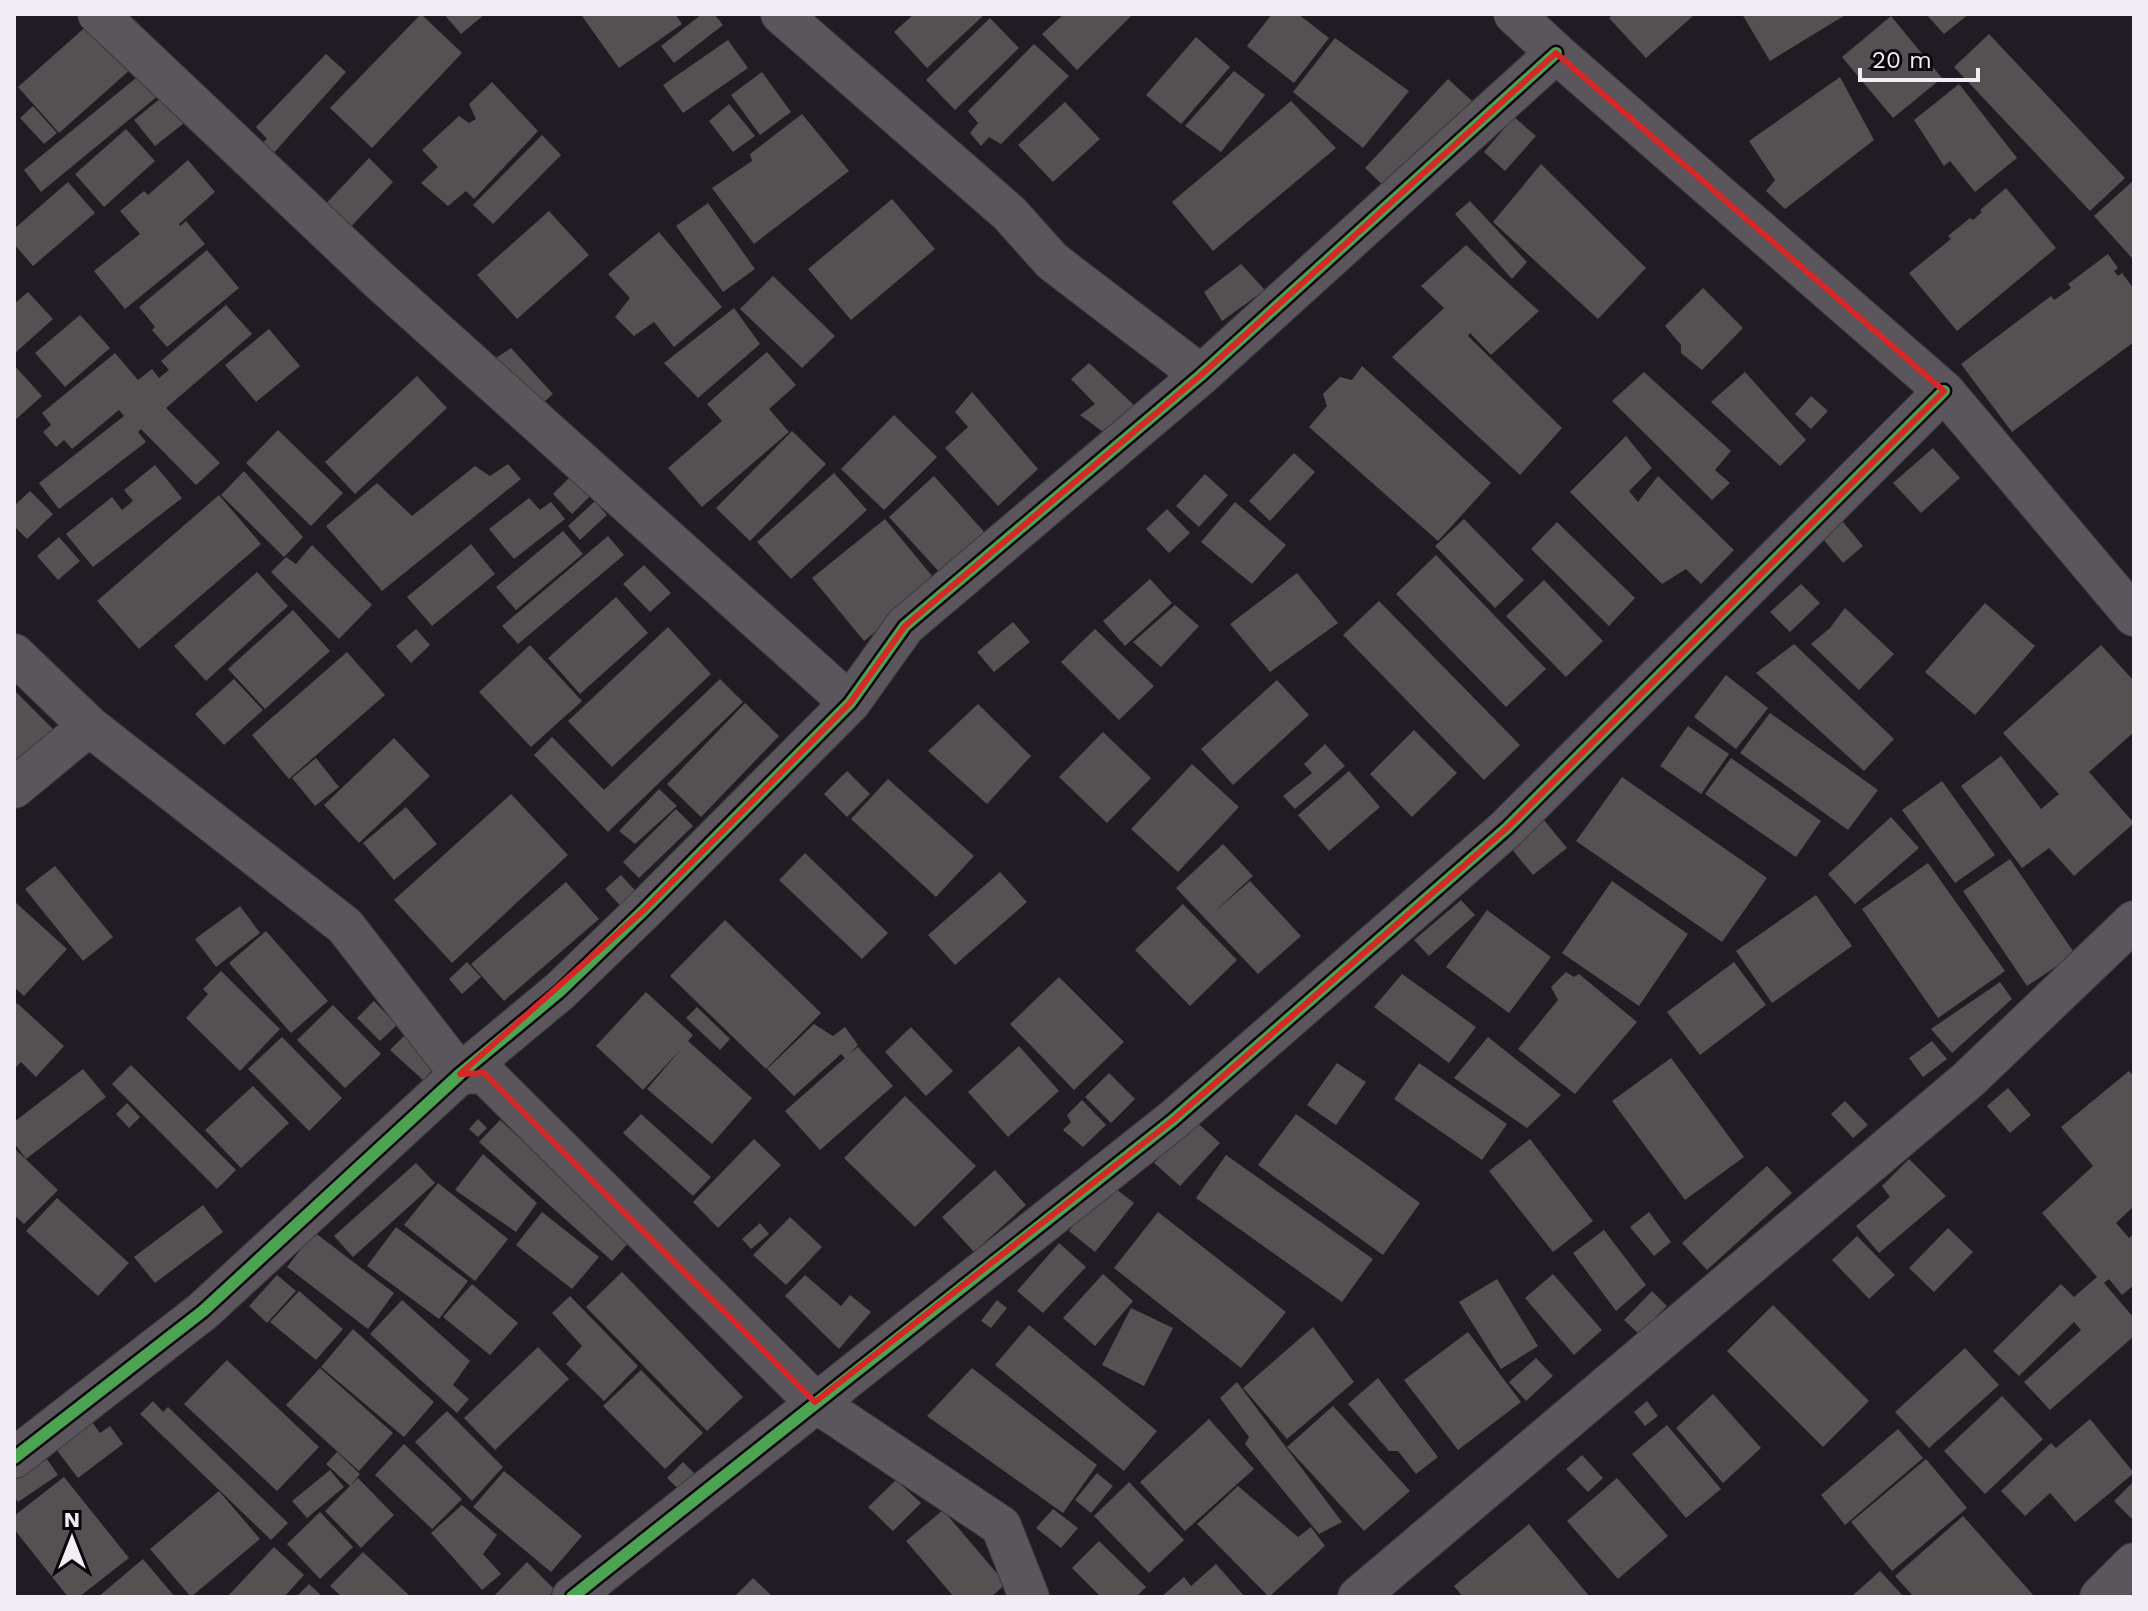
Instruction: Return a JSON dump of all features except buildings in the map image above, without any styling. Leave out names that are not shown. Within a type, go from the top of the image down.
[{"type":"street","points":[[98,14],[379,280],[850,703]]},
{"type":"street","points":[[781,14],[1010,214],[1052,261],[1201,375]]},
{"type":"street","points":[[1514,14],[1944,391],[2134,616]]},
{"type":"street","points":[[14,1458],[203,1311],[460,1074],[560,991],[850,703],[905,626],[1201,375],[1556,53]]},
{"type":"street","points":[[572,1597],[1173,1120],[1507,828],[1944,391]]},
{"type":"street","points":[[14,654],[89,726],[345,926],[460,1074]]},
{"type":"street","points":[[14,788],[89,726]]},
{"type":"street","points":[[1358,1597],[1969,1079],[2134,921]]},
{"type":"street","points":[[460,1074],[484,1073],[815,1402],[1001,1526],[1029,1597]]},
{"type":"street","points":[[2100,1597],[2134,1563]]},
{"type":"highlighted area","points":[[1556,53],[1944,391],[1507,828],[1173,1120],[815,1402],[484,1073],[460,1074],[644,910],[850,703],[905,626],[1201,375]]},
{"type":"cycle path","points":[[14,1458],[203,1311],[460,1074],[560,991],[850,703],[905,626],[1201,375],[1556,53]]},
{"type":"cycle path","points":[[572,1597],[1173,1120],[1507,828],[1944,391]]}]
